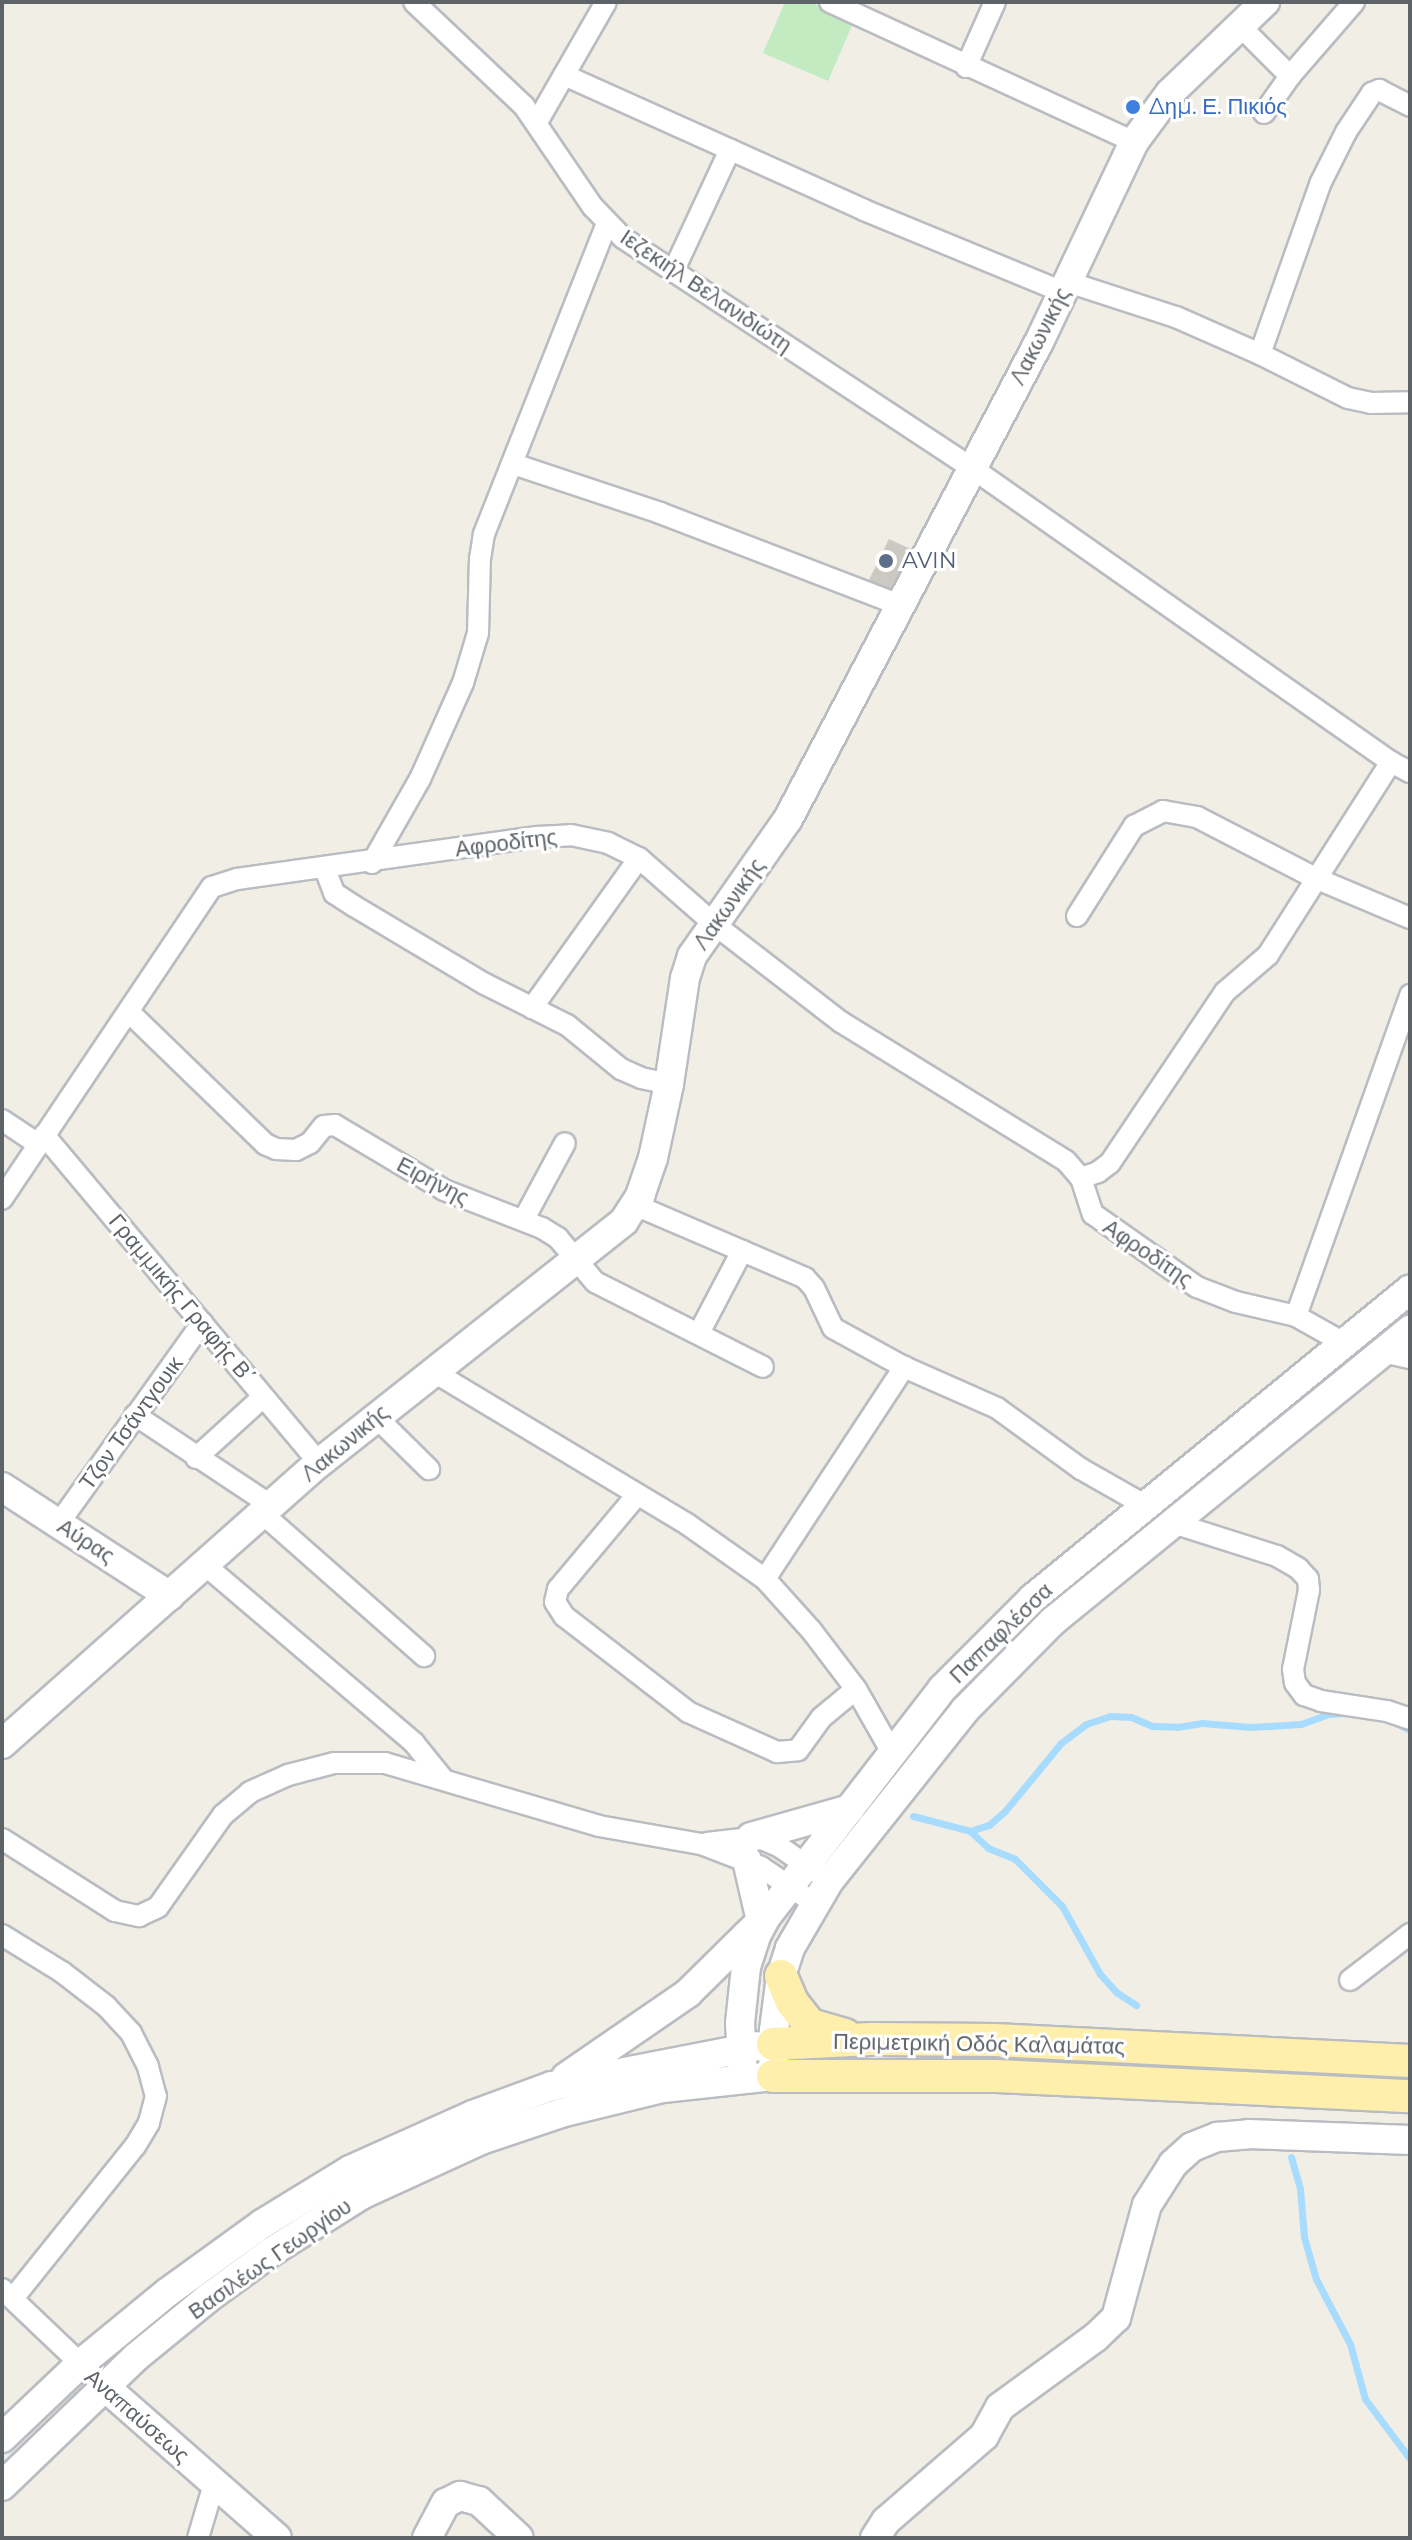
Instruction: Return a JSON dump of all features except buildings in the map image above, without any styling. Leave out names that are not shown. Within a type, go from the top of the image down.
[{"type":"main road","name":"Λακωνικής","points":[[2,1744],[319,1463],[619,1227],[635,1205],[653,1158],[669,1084],[687,969],[714,924],[788,819],[1066,287],[1134,142],[1170,93],[1265,2]]},
{"type":"main road","name":"Παπαφλέσσα","points":[[758,2077],[773,2044],[781,1976],[810,1884],[850,1809],[942,1689],[997,1632],[1410,1289]]},
{"type":"main road","name":"Παπαφλέσσα","points":[[758,2077],[740,2048],[746,1967],[763,1919],[810,1884],[990,1681],[1053,1621],[1173,1523],[1397,1355],[1410,1330]]},
{"type":"main road","name":"Αύρας","points":[[2,1487],[170,1596]]},
{"type":"main road","points":[[552,2086],[688,1993],[763,1919],[749,1848],[850,1809]]},
{"type":"main road","points":[[781,1976],[792,2002],[810,2025],[871,2039]]},
{"type":"main road","name":"Περιμετρική Οδός Καλαμάτας","points":[[552,2086],[740,2048],[871,2039],[995,2040],[1410,2061]]},
{"type":"main road","name":"Περιμετρική Οδός Καλαμάτας","points":[[758,2077],[997,2076],[1410,2096]]},
{"type":"main road","name":"Βασιλέως Γεωργίου","points":[[2,2486],[104,2386],[208,2298],[271,2252],[388,2181],[481,2140],[561,2113],[663,2088],[758,2077]]},
{"type":"main road","name":"Βασιλέως Γεωργίου","points":[[2,2438],[79,2365],[198,2269],[316,2190],[389,2151],[552,2086]]},
{"type":"main road","points":[[875,2538],[886,2521],[984,2436],[1000,2407],[1096,2337],[1116,2318],[1147,2205],[1173,2164],[1192,2147],[1217,2137],[1249,2134],[1410,2140]]},
{"type":"main road","name":"Αναπαύσεως","points":[[104,2386],[277,2538]]},
{"type":"main road","points":[[427,2538],[446,2503],[460,2496],[479,2501],[519,2538]]},
{"type":"street","name":"Ιεζεκιήλ Βελανιδιώτη","points":[[414,2],[537,122],[583,194],[607,223],[673,272],[972,468],[1401,767]]},
{"type":"street","points":[[537,122],[606,2]]},
{"type":"street","points":[[830,2],[1134,142]]},
{"type":"street","points":[[966,67],[995,2]]},
{"type":"street","points":[[1264,113],[1343,6]]},
{"type":"street","points":[[1240,26],[1290,76]]},
{"type":"street","points":[[564,75],[864,210],[1066,287],[1176,317],[1348,398],[1371,403],[1410,402]]},
{"type":"street","points":[[1260,354],[1321,182],[1346,132],[1372,93],[1379,90],[1410,106]]},
{"type":"street","points":[[673,272],[730,150]]},
{"type":"street","points":[[372,863],[420,779],[470,664],[478,633],[483,540],[607,223]]},
{"type":"street","points":[[513,464],[660,513],[900,605]]},
{"type":"street","points":[[1081,1178],[1098,1172],[1110,1163],[1225,992],[1268,955],[1315,878],[1401,767]]},
{"type":"street","points":[[1077,916],[1134,826],[1163,811],[1197,817],[1315,878],[1410,918]]},
{"type":"street","name":"Αφροδίτης","points":[[2,1199],[212,887],[237,879],[372,863],[552,835],[594,839],[639,858],[714,924],[841,1022],[1046,1148],[1081,1178],[1093,1214],[1197,1287],[1236,1302],[1296,1316],[1344,1343]]},
{"type":"street","points":[[532,1008],[639,858]]},
{"type":"street","points":[[325,869],[334,893],[342,899],[567,1025],[621,1069],[641,1078],[669,1084]]},
{"type":"street","points":[[1296,1316],[1410,995]]},
{"type":"street","name":"Ειρήνης","points":[[129,1012],[265,1144],[282,1150],[303,1148],[331,1123],[444,1190],[524,1219],[558,1238],[600,1285],[763,1367]]},
{"type":"street","name":"Γραμμικής Γραφής Β΄","points":[[2,1120],[41,1140],[202,1323],[319,1463]]},
{"type":"street","points":[[524,1219],[565,1143]]},
{"type":"street","points":[[635,1205],[805,1278],[814,1288],[830,1326],[904,1367],[997,1408],[1081,1469],[1146,1506]]},
{"type":"street","points":[[699,1333],[742,1251]]},
{"type":"street","name":"Τζον Τσάντγουικ","points":[[59,1523],[202,1323]]},
{"type":"street","points":[[765,1579],[904,1367]]},
{"type":"street","points":[[434,1372],[722,1547],[765,1579],[811,1630],[856,1689],[893,1754]]},
{"type":"street","points":[[196,1458],[263,1397]]},
{"type":"street","points":[[135,1415],[268,1510],[424,1656]]},
{"type":"street","points":[[375,1416],[429,1469]]},
{"type":"street","points":[[637,1495],[558,1589],[555,1602],[564,1616],[688,1712],[777,1752],[798,1750],[821,1718],[856,1689]]},
{"type":"street","points":[[1173,1523],[1277,1556],[1298,1568],[1308,1579],[1309,1590],[1293,1669],[1295,1683],[1304,1695],[1321,1701],[1387,1711],[1410,1719]]},
{"type":"street","points":[[205,1565],[414,1743],[443,1779]]},
{"type":"street","points":[[2,1839],[115,1911],[139,1916],[158,1907],[223,1815],[250,1792],[334,1763],[385,1763],[599,1826],[701,1844],[749,1848],[810,1884]]},
{"type":"street","points":[[1350,1980],[1410,1934]]},
{"type":"street","points":[[2,1935],[62,1972],[106,2006],[131,2033],[148,2067],[156,2096],[149,2123],[135,2146],[8,2293]]},
{"type":"street","name":"Αναπαύσεως","points":[[8,2293],[104,2386]]},
{"type":"street","points":[[198,2538],[214,2484]]},
{"type":"green space","points":[[785,2],[810,2],[854,21],[828,81],[763,53]]},
{"type":"waterway","points":[[970,1831],[989,1825],[1005,1811],[1061,1743],[1086,1724],[1110,1716],[1131,1717],[1152,1726],[1177,1727],[1202,1723],[1251,1727],[1301,1724],[1329,1714],[1345,1713]]},
{"type":"waterway","points":[[1396,1723],[1410,1730]]},
{"type":"waterway","points":[[913,1816],[970,1831],[988,1848],[1015,1859],[1062,1906],[1100,1974],[1116,1992],[1136,2005]]},
{"type":"waterway","points":[[1291,2157],[1300,2189],[1304,2237],[1316,2279],[1350,2344],[1365,2399],[1410,2459]]},
{"type":"place","name":"Δημ. Ε. Πικιός","points":[[1133,107]]},
{"type":"place","name":"AVIN","points":[[886,561]]}]
